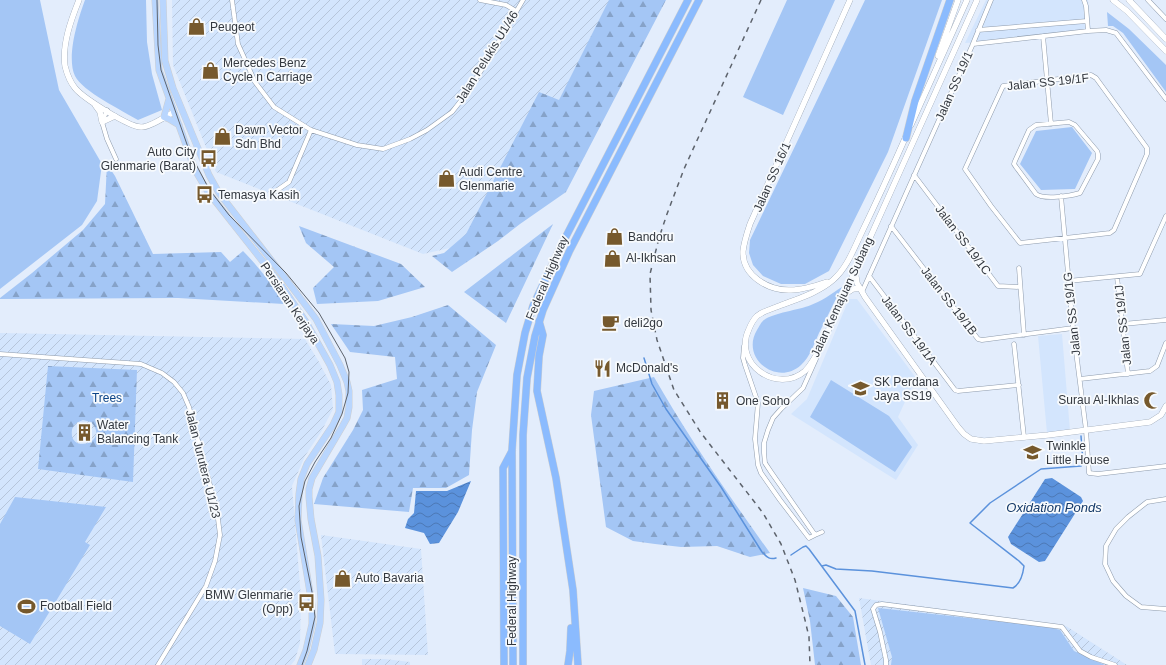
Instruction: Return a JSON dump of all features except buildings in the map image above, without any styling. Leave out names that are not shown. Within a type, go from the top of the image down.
[{"type":"highway","name":"Federal Highway","points":[[513,665],[512,450],[517,374],[525,332],[533,306],[563,241],[688,0]]},
{"type":"highway","name":"Federal Highway","points":[[523,665],[524,411],[531,353],[551,289],[699,0]]},
{"type":"highway","points":[[906,138],[915,101],[950,0]]},
{"type":"highway","points":[[540,321],[543,335],[539,356],[537,391],[556,478],[573,590],[579,665]]},
{"type":"highway","points":[[504,665],[503,468],[512,450]]},
{"type":"highway","points":[[568,665],[573,590]]},
{"type":"main road","points":[[79,0],[66,40],[65,64],[67,74],[76,88],[94,104],[100,112],[102,122],[115,116]]},
{"type":"main road","name":"Persiaran Kerjaya","points":[[155,0],[159,70],[195,170],[208,192],[278,282],[306,322],[333,371],[340,395],[339,412],[333,425],[307,464],[301,479],[298,520],[312,605],[312,624],[306,650],[300,665]]},
{"type":"main road","name":"Persiaran Kerjaya","points":[[163,0],[166,60],[173,88],[209,175],[219,193],[316,320],[340,365],[349,391],[347,418],[312,478],[309,489],[311,519],[318,556],[321,600],[320,622],[314,650],[308,665]]},
{"type":"main road","name":"Jalan SS 16/1","points":[[833,280],[800,290],[778,289],[754,278],[749,272],[745,263],[743,253],[744,241],[750,224],[850,0]]},
{"type":"main road","points":[[926,93],[958,0]]},
{"type":"main road","name":"Jalan Kemajuan Subang","points":[[967,0],[906,138],[842,271],[833,280],[811,293],[762,313],[752,322],[745,343],[747,355],[749,361],[757,370],[766,375],[784,378],[793,377],[805,371],[824,340],[977,0]]},
{"type":"main road","points":[[1113,0],[1131,15],[1166,51]]},
{"type":"main road","points":[[1129,0],[1166,39]]},
{"type":"main road","points":[[164,117],[169,98]]},
{"type":"main road","points":[[94,104],[107,110],[115,116],[142,127],[174,112]]},
{"type":"main road","points":[[164,117],[179,125]]},
{"type":"main road","points":[[855,270],[855,275],[861,290],[964,434],[971,438],[979,441],[1024,438],[1150,422],[1161,415],[1166,406]]},
{"type":"main road","points":[[844,295],[850,291],[861,290]]},
{"type":"street","name":"Jalan Pelukis U1/46","points":[[232,0],[238,44],[255,82],[274,107],[311,130],[357,145],[383,149],[410,139],[427,130],[452,112],[491,55],[523,0]]},
{"type":"street","points":[[480,0],[506,5],[516,11]]},
{"type":"street","points":[[973,44],[991,0]]},
{"type":"street","points":[[1084,0],[1088,21],[1088,31]]},
{"type":"street","points":[[1148,0],[1166,19]]},
{"type":"street","points":[[978,30],[1088,21]]},
{"type":"street","name":"Jalan SS 19/1","points":[[861,290],[869,276],[973,44],[1106,30],[1116,33],[1166,99]]},
{"type":"street","points":[[1043,36],[1051,124]]},
{"type":"street","name":"Jalan SS 19/1F","points":[[1094,76],[1148,150],[1114,230],[1110,233],[1065,239],[1018,242],[965,169],[1003,86],[1094,76]]},
{"type":"street","points":[[107,110],[102,122],[107,139],[116,159]]},
{"type":"street","points":[[1069,122],[1075,125],[1098,154],[1098,159],[1080,193],[1061,196],[1040,196],[1036,194],[1014,164],[1029,130],[1036,125],[1069,122]]},
{"type":"street","points":[[276,192],[289,182],[311,130]]},
{"type":"street","name":"Jalan SS 19/1C","points":[[914,175],[998,286],[1020,287]]},
{"type":"street","name":"Jalan SS 19/1G","points":[[1061,196],[1068,281],[1086,430],[1089,473],[1166,466]]},
{"type":"street","points":[[1068,281],[1140,274],[1166,216]]},
{"type":"street","name":"Jalan SS 19/1B","points":[[891,226],[976,336],[982,340],[1073,328]]},
{"type":"street","points":[[1019,268],[1024,335]]},
{"type":"street","name":"Jalan SS 19/1A","points":[[869,276],[952,388],[958,391],[1019,385]]},
{"type":"street","name":"Jalan SS 19/1J","points":[[1117,276],[1124,324],[1128,374]]},
{"type":"street","points":[[1124,324],[1166,320]]},
{"type":"street","points":[[815,535],[766,463],[764,443],[773,418],[802,388],[824,340]]},
{"type":"street","points":[[745,343],[743,353],[744,361],[758,403],[755,440],[758,465],[761,473],[807,536],[811,538],[822,532]]},
{"type":"street","points":[[1080,379],[1150,371],[1156,366],[1166,343]]},
{"type":"street","points":[[1014,344],[1024,438]]},
{"type":"street","name":"Jalan Jurutera U1/23","points":[[0,354],[141,364],[162,373],[174,382],[183,393],[189,406],[217,511],[220,535],[215,561],[206,586],[158,665]]},
{"type":"street","points":[[780,500],[787,495]]},
{"type":"street","points":[[1166,499],[1147,502],[1116,529],[1106,546],[1105,564],[1113,581],[1126,596],[1142,606],[1166,609]]},
{"type":"street","points":[[886,665],[880,632],[873,609],[876,605],[882,604],[1062,628],[1080,651],[1091,657],[1115,665]]},
{"type":"shaded area","points":[[172,0],[649,0],[459,246],[423,254],[216,172],[173,65]]},
{"type":"shaded area","points":[[986,0],[1088,0],[1091,32],[1041,39],[965,43]]},
{"type":"shaded area","name":"SK Perdana Jaya SS19","points":[[849,299],[857,299],[916,378],[898,417],[918,445],[896,480],[791,414],[807,399]]},
{"type":"shaded area","points":[[0,333],[305,339],[331,385],[333,409],[321,432],[305,456],[292,486],[301,598],[300,643],[295,660],[291,665],[0,665]]},
{"type":"shaded area","points":[[1062,334],[1070,431],[1047,433],[1038,336]]},
{"type":"shaded area","points":[[321,535],[421,549],[428,655],[335,654]]},
{"type":"shaded area","points":[[859,598],[1066,626],[1127,665],[871,665]]},
{"type":"shaded area","points":[[362,659],[385,659],[410,662],[410,665],[362,665]]},
{"type":"green space","points":[[0,0],[40,0],[59,90],[102,164],[97,201],[82,225],[0,289]]},
{"type":"green space","points":[[85,0],[146,0],[147,42],[152,74],[162,110],[138,120],[94,94],[79,82],[75,76],[73,68],[72,49],[76,27]]},
{"type":"green space","points":[[609,0],[666,0],[566,192],[452,272],[432,256],[444,253],[466,234],[539,92],[559,100]]},
{"type":"green space","points":[[787,0],[835,0],[783,115],[743,97]]},
{"type":"green space","points":[[865,0],[942,0],[888,152],[829,271],[805,284],[781,284],[763,276],[753,265],[749,253],[750,240]]},
{"type":"green space","points":[[1107,12],[1129,29],[1166,65],[1166,92],[1123,33],[1113,26],[1108,26]]},
{"type":"green space","points":[[1072,127],[1092,153],[1075,189],[1041,190],[1020,164],[1036,131]]},
{"type":"green space","points":[[107,164],[115,176],[153,254],[221,252],[230,262],[243,251],[265,276],[284,304],[178,298],[0,299],[83,230],[105,204]]},
{"type":"green space","points":[[553,224],[506,323],[464,292]]},
{"type":"green space","points":[[299,226],[401,264],[425,287],[378,301],[317,304],[313,288],[334,267],[306,243]]},
{"type":"green space","points":[[842,287],[809,354],[801,365],[792,371],[782,373],[772,371],[757,359],[753,350],[753,340],[763,321],[773,315],[806,307]]},
{"type":"green space","points":[[448,305],[496,345],[477,392],[472,430],[469,475],[446,488],[413,488],[409,512],[314,504],[323,478],[353,430],[363,410],[362,390],[397,379],[395,357],[350,352],[331,324],[374,326],[412,317]]},
{"type":"green space","name":"Trees","points":[[48,366],[137,370],[133,482],[38,469]],"holes":[[[83,420],[91,422],[96,429],[96,436],[88,443],[82,444],[76,442],[72,438],[73,426]]]},
{"type":"green space","points":[[654,377],[710,466],[770,553],[750,557],[717,546],[681,547],[633,541],[606,527],[591,415],[594,391]]},
{"type":"green space","points":[[831,380],[889,416],[912,447],[895,472],[810,417]]},
{"type":"green space","points":[[15,497],[106,507],[85,542],[90,545],[30,644],[0,626],[0,524]]},
{"type":"green space","points":[[803,588],[836,596],[853,617],[861,665],[815,665],[810,621]]},
{"type":"green space","points":[[878,608],[1049,627],[1060,630],[1074,651],[1105,665],[891,665],[892,657]]},
{"type":"water","name":"Oxidation Ponds","points":[[1052,478],[1081,497],[1083,501],[1045,561],[1039,562],[1011,544],[1008,537],[1045,479]]},
{"type":"water","points":[[471,481],[458,512],[439,543],[430,544],[424,533],[405,528],[408,519],[414,513],[416,491],[447,491]]},
{"type":"waterway","points":[[644,358],[652,384],[666,409],[721,487],[762,552],[767,557],[774,559],[776,558]]},
{"type":"waterway","points":[[822,566],[826,565],[836,569],[872,571],[1013,588],[1018,584],[1024,566],[970,523],[990,503],[1041,469],[1081,466],[1083,463],[1081,436]]},
{"type":"waterway","points":[[791,555],[806,546],[855,611],[865,665]]},
{"type":"tram line","points":[[157,0],[158,45],[161,70],[190,153],[209,189],[229,215],[286,273],[319,313],[345,358],[349,372],[348,393],[342,414],[331,438],[315,462],[305,481],[299,506],[301,537],[312,592],[315,617],[302,665]]},
{"type":"railway","points":[[761,0],[684,169],[667,214],[650,274],[651,310],[657,340],[674,390],[701,433],[763,513],[781,544],[795,580],[805,620],[809,637],[810,665]]},
{"type":"place","name":"Peugeot","points":[[197,27]]},
{"type":"place","name":"Mercedes Benz Cycle n Carriage","points":[[210,70]]},
{"type":"place","name":"Dawn Vector Sdn Bhd","points":[[222,137]]},
{"type":"place","name":"Auto City Glenmarie (Barat)","points":[[209,159]]},
{"type":"place","name":"Audi Centre Glenmarie","points":[[446,179]]},
{"type":"place","name":"Temasya Kasih","points":[[205,195]]},
{"type":"place","name":"Bandoru","points":[[615,237]]},
{"type":"place","name":"Al-Ikhsan","points":[[613,258]]},
{"type":"place","name":"deli2go","points":[[611,323]]},
{"type":"place","name":"McDonald's","points":[[603,368]]},
{"type":"place","name":"SK Perdana Jaya SS19","points":[[861,389]]},
{"type":"place","name":"Surau Al-Ikhlas","points":[[1152,400]]},
{"type":"place","name":"One Soho","points":[[723,401]]},
{"type":"place","name":"Water Balancing Tank","points":[[84,432]]},
{"type":"place","name":"Twinkle Little House","points":[[1033,453]]},
{"type":"place","name":"Auto Bavaria","points":[[342,578]]},
{"type":"place","name":"BMW Glenmarie (Opp)","points":[[306,602]]},
{"type":"place","name":"Football Field","points":[[27,606]]}]
